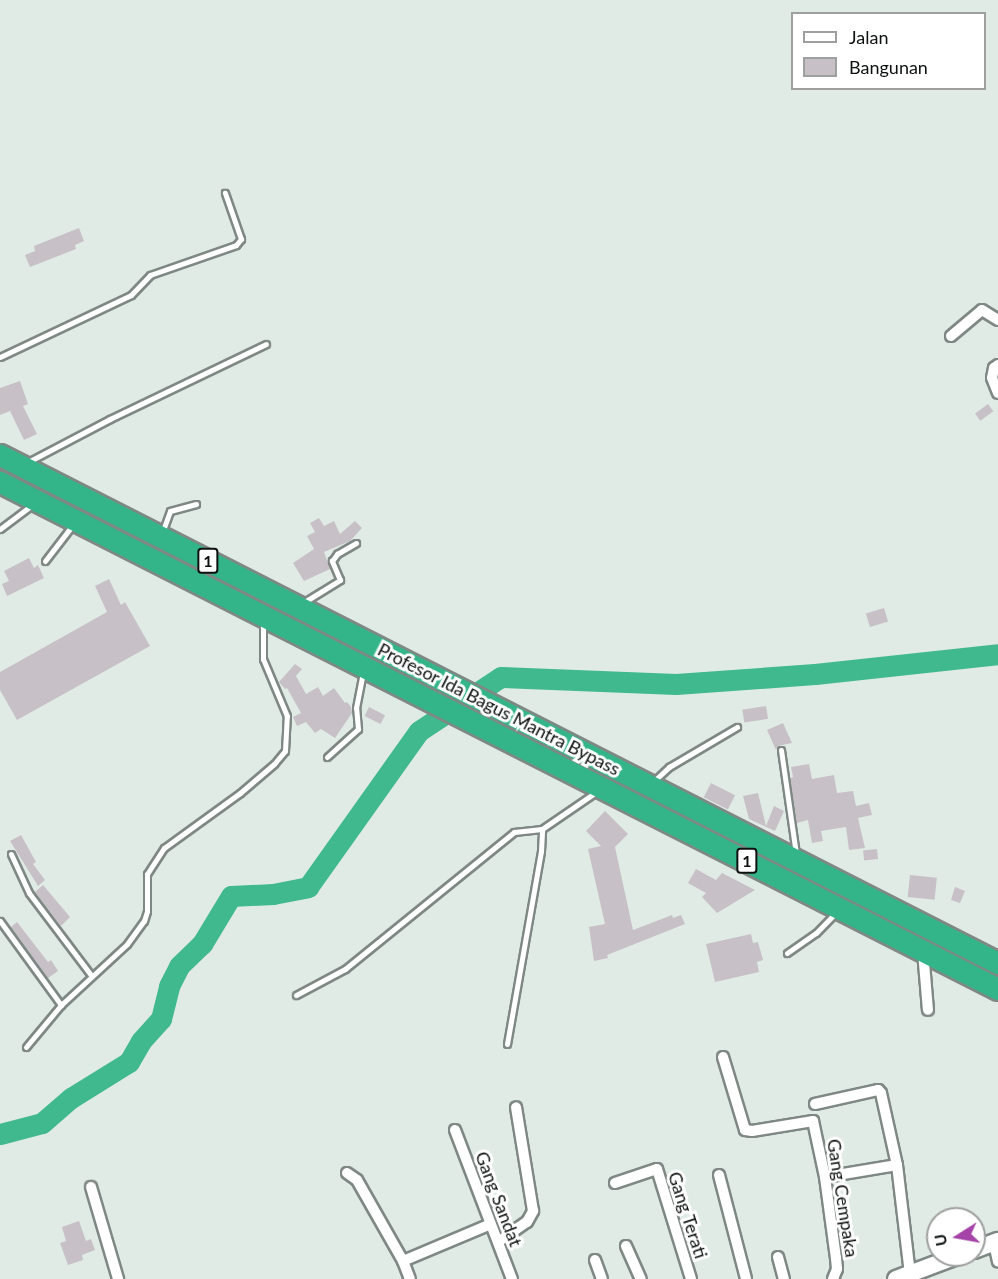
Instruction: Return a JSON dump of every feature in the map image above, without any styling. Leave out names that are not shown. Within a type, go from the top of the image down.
[{"type":"highway","name":"Profesor Ida Bagus Mantra Bypass","points":[[0,455],[998,963]]},
{"type":"highway","name":"Profesor Ida Bagus Mantra Bypass","points":[[0,482],[998,989]]},
{"type":"street","points":[[951,336],[982,310],[998,320]]},
{"type":"street","points":[[998,365],[994,368],[992,378],[998,393]]},
{"type":"street","points":[[923,951],[928,1010]]},
{"type":"street","name":"Gang Cempaka","points":[[723,1057],[745,1130],[752,1131],[813,1121],[825,1177],[837,1266],[833,1279]]},
{"type":"street","points":[[815,1104],[879,1090],[897,1165],[903,1277],[929,1273]]},
{"type":"street","points":[[498,1242],[532,1217],[527,1166],[516,1107]]},
{"type":"street","name":"Gang Sandat","points":[[456,1130],[512,1279]]},
{"type":"street","points":[[825,1177],[897,1165]]},
{"type":"street","name":"Gang Terati","points":[[615,1183],[654,1169],[658,1170],[691,1279]]},
{"type":"street","points":[[347,1173],[357,1180],[403,1261],[410,1279]]},
{"type":"street","points":[[718,1175],[746,1279]]},
{"type":"street","points":[[91,1187],[118,1279]]},
{"type":"street","points":[[403,1261],[491,1224]]},
{"type":"street","points":[[996,1242],[998,1262]]},
{"type":"street","points":[[626,1246],[640,1279]]},
{"type":"street","points":[[778,1257],[784,1279]]},
{"type":"street","points":[[595,1260],[602,1279]]},
{"type":"lane","points":[[0,357],[131,295],[150,275],[236,245],[241,239],[225,193]]},
{"type":"lane","points":[[22,465],[110,419],[266,344]]},
{"type":"lane","points":[[0,530],[38,501]]},
{"type":"lane","points":[[161,538],[170,511],[196,504]]},
{"type":"lane","points":[[45,561],[75,522]]},
{"type":"lane","points":[[298,607],[340,580],[332,561],[337,554],[356,543]]},
{"type":"lane","points":[[26,1047],[61,1005],[127,944],[144,921],[147,911],[147,874],[164,848],[240,793],[274,764],[285,751],[287,716],[263,659],[263,615]]},
{"type":"lane","points":[[327,757],[358,729],[356,708],[364,667]]},
{"type":"lane","points":[[649,786],[669,766],[737,727]]},
{"type":"lane","points":[[781,750],[797,861]]},
{"type":"lane","points":[[296,995],[345,969],[514,832],[542,829],[602,788]]},
{"type":"lane","points":[[507,1044],[541,851],[542,829]]},
{"type":"lane","points":[[11,854],[29,892],[91,975]]},
{"type":"lane","points":[[787,953],[816,933],[840,909]]},
{"type":"lane","points":[[0,921],[61,1005]]},
{"type":"building","points":[[79,228],[84,241],[75,245],[76,249],[30,267],[25,255],[35,251],[34,246]]},
{"type":"building","points":[[20,381],[28,404],[23,406],[37,434],[24,440],[10,411],[0,415],[0,388]]},
{"type":"building","points":[[988,404],[993,411],[980,421],[975,413]]},
{"type":"building","points":[[319,518],[324,526],[334,521],[340,534],[355,521],[362,528],[350,541],[324,552],[330,569],[304,581],[293,563],[314,549],[307,536],[315,532],[310,523]]},
{"type":"building","points":[[29,558],[34,568],[38,565],[44,578],[7,596],[2,584],[9,581],[4,571]]},
{"type":"building","points":[[109,579],[121,605],[125,602],[150,646],[17,720],[0,690],[0,672],[107,612],[95,586]]},
{"type":"building","points":[[884,608],[888,621],[870,627],[866,614]]},
{"type":"building","points":[[295,664],[302,669],[296,676],[306,694],[318,687],[323,696],[334,688],[345,703],[347,702],[351,707],[352,713],[335,738],[321,729],[315,733],[306,722],[297,726],[293,717],[301,713],[287,688],[285,689],[279,682]]},
{"type":"building","points":[[766,706],[768,719],[744,723],[742,710]]},
{"type":"building","points":[[369,707],[385,715],[380,724],[364,716]]},
{"type":"building","points":[[783,723],[792,743],[778,746],[776,750],[767,730]]},
{"type":"building","points":[[809,764],[812,779],[834,775],[837,793],[853,791],[856,806],[869,803],[872,815],[858,818],[865,848],[849,850],[846,827],[821,831],[823,841],[812,843],[808,820],[797,823],[790,778],[793,777],[791,767]]},
{"type":"building","points":[[711,783],[735,795],[728,810],[704,797]]},
{"type":"building","points":[[758,793],[766,826],[774,806],[784,811],[775,831],[749,819],[743,796]]},
{"type":"building","points":[[605,811],[628,834],[615,847],[633,930],[672,915],[673,918],[681,915],[685,924],[607,955],[608,958],[594,961],[589,927],[605,924],[588,849],[601,846],[586,831]]},
{"type":"building","points":[[21,835],[36,862],[33,864],[45,880],[38,886],[10,841]]},
{"type":"building","points":[[877,849],[878,859],[864,860],[863,850]]},
{"type":"building","points":[[696,869],[716,880],[722,873],[755,890],[717,913],[702,897],[706,893],[688,883]]},
{"type":"building","points":[[910,875],[937,878],[935,900],[908,897]]},
{"type":"building","points":[[43,885],[70,917],[61,926],[35,892]]},
{"type":"building","points":[[955,887],[965,891],[960,903],[951,900]]},
{"type":"building","points":[[17,922],[48,962],[51,960],[58,971],[48,978],[11,927]]},
{"type":"building","points":[[751,934],[753,943],[758,942],[763,960],[757,962],[759,972],[715,982],[706,944]]},
{"type":"building","points":[[79,1221],[86,1241],[91,1239],[95,1250],[82,1255],[83,1260],[68,1265],[60,1243],[66,1241],[62,1227]]},
{"type":"waterway","points":[[0,1134],[42,1123],[71,1098],[129,1062],[141,1041],[161,1019],[169,986],[179,966],[202,944],[231,896],[273,894],[308,887],[419,731],[501,677],[676,684],[815,674],[998,654]]}]
